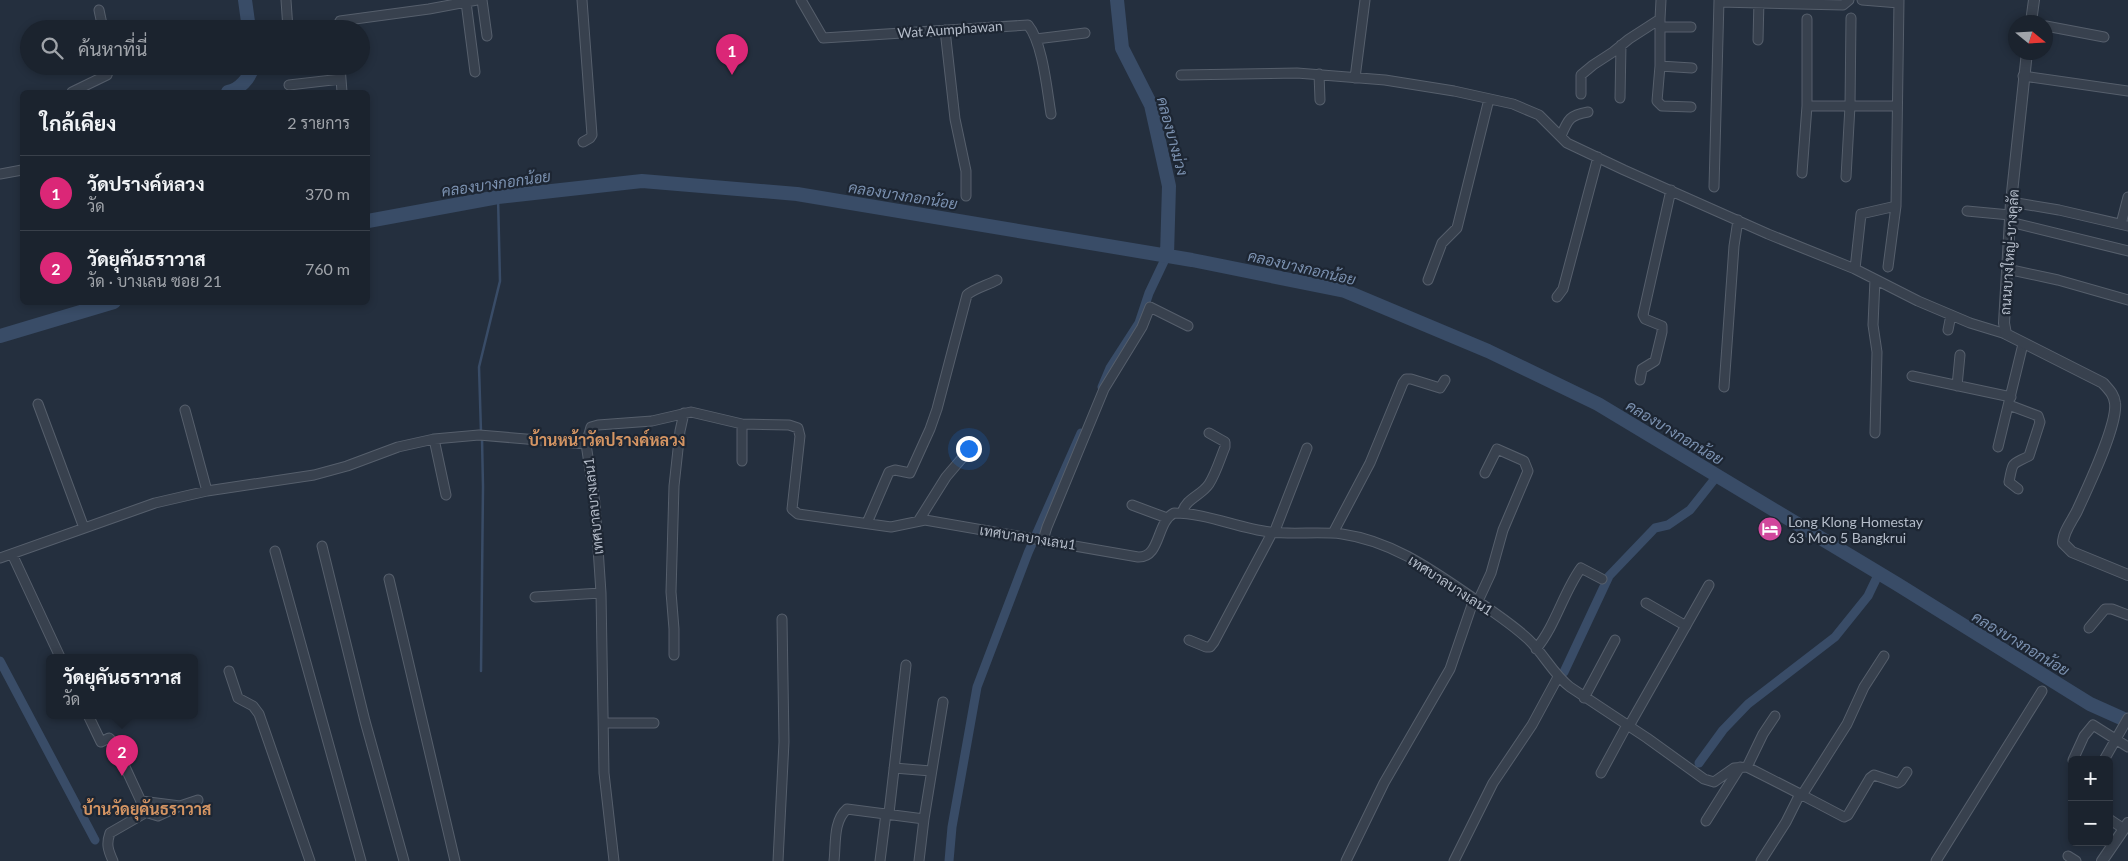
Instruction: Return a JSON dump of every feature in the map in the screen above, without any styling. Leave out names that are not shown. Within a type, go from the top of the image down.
[{"type":"street","points":[[286,0],[287,20]]},
{"type":"street","points":[[347,20],[477,0]]},
{"type":"street","points":[[482,0],[487,36]]},
{"type":"street","points":[[582,0],[592,134],[590,138],[583,142]]},
{"type":"street","name":"Wat Aumphawan","points":[[802,0],[823,38],[1023,24],[1028,25],[1034,32],[1036,39]]},
{"type":"street","points":[[1355,78],[1366,0]]},
{"type":"street","points":[[1661,0],[1658,102],[1662,106],[1691,107]]},
{"type":"street","points":[[1714,187],[1719,1],[1800,2],[1843,5],[1849,0]]},
{"type":"street","points":[[1862,0],[1899,1],[1896,206],[1888,267]]},
{"type":"street","points":[[2032,15],[2034,0]]},
{"type":"street","points":[[466,2],[474,72]]},
{"type":"street","points":[[1758,40],[1759,2]]},
{"type":"street","points":[[99,10],[101,20]]},
{"type":"street","points":[[1846,177],[1850,106],[1851,18]]},
{"type":"street","points":[[1802,173],[1807,106],[1806,19]]},
{"type":"street","points":[[1581,94],[1581,75],[1593,64],[1621,45],[1660,23],[1691,26]]},
{"type":"street","points":[[2053,27],[2104,37]]},
{"type":"street","points":[[945,30],[955,119],[966,171],[966,196]]},
{"type":"street","points":[[1051,114],[1045,72],[1036,39],[1085,33]]},
{"type":"street","points":[[1620,98],[1621,45]]},
{"type":"street","name":"ถนนบางใหญ่-บางคูลัด","points":[[2026,60],[2011,202],[2004,324],[2006,334],[2103,383],[2113,395],[2115,405],[2110,430],[2087,489],[2065,534],[2063,543],[2067,550],[2128,575]]},
{"type":"street","points":[[1660,66],[1692,68]]},
{"type":"street","points":[[1319,74],[1320,100]]},
{"type":"street","points":[[1181,75],[1319,74],[1424,85],[1513,104],[1539,115],[1567,143],[1827,259],[1855,269],[1918,301],[1992,332],[2006,334]]},
{"type":"street","points":[[76,90],[107,75]]},
{"type":"street","points":[[341,75],[342,90]]},
{"type":"street","points":[[2024,76],[2128,91]]},
{"type":"street","points":[[289,85],[341,79]]},
{"type":"street","points":[[1428,280],[1442,243],[1457,228],[1489,99]]},
{"type":"street","points":[[1807,106],[1897,106]]},
{"type":"street","points":[[1561,136],[1569,119],[1575,115],[1588,112]]},
{"type":"street","points":[[1556,297],[1563,289],[1598,157]]},
{"type":"street","points":[[0,174],[20,170]]},
{"type":"street","points":[[1640,380],[1642,368],[1656,361],[1662,332],[1662,326],[1645,319],[1643,315],[1671,190]]},
{"type":"street","points":[[2011,202],[2124,225],[2128,197]]},
{"type":"street","points":[[1855,269],[1861,214],[1896,206]]},
{"type":"street","points":[[1967,211],[2010,219],[2128,251]]},
{"type":"street","points":[[1724,387],[1734,246],[1738,220]]},
{"type":"street","points":[[2007,269],[2058,280],[2128,300]]},
{"type":"street","points":[[1875,279],[1873,325],[1877,352],[1875,433]]},
{"type":"street","points":[[867,523],[889,472],[895,470],[910,473],[930,429],[967,295],[997,280]]},
{"type":"street","points":[[1042,539],[1104,389],[1138,334],[1150,307],[1188,326]]},
{"type":"street","points":[[1948,330],[1951,315]]},
{"type":"street","points":[[1998,447],[2023,344]]},
{"type":"street","points":[[1957,386],[1960,355]]},
{"type":"street","points":[[1912,376],[2010,401],[2038,416],[2040,422],[2029,456],[2017,460],[2009,482],[2018,489]]},
{"type":"street","points":[[1333,534],[1370,462],[1402,383],[1406,379],[1410,379],[1440,388],[1445,380]]},
{"type":"street","points":[[38,404],[84,528]]},
{"type":"street","points":[[185,410],[207,491]]},
{"type":"street","name":"เทศบาลบางเลน1","points":[[614,861],[604,773],[601,593],[595,503],[586,444],[591,427],[668,418],[691,412],[742,424],[789,425],[798,428],[800,432],[793,493],[794,512],[891,526],[919,520],[1143,557],[1152,551],[1167,518]]},
{"type":"street","points":[[674,655],[675,639],[671,592],[674,486],[683,413]]},
{"type":"street","points":[[742,424],[742,461]]},
{"type":"street","points":[[1132,505],[1167,518],[1174,513],[1182,513],[1186,504],[1210,482],[1225,446],[1225,442],[1209,433]]},
{"type":"street","points":[[0,558],[155,503],[207,491],[328,471],[348,466],[398,447],[434,439],[478,435],[586,444]]},
{"type":"street","points":[[434,439],[446,495]]},
{"type":"street","points":[[1189,640],[1206,648],[1210,647],[1214,642],[1274,533],[1307,448]]},
{"type":"street","points":[[1346,861],[1388,775],[1450,669],[1476,600],[1491,574],[1503,530],[1528,470],[1524,461],[1497,449],[1485,473]]},
{"type":"street","points":[[919,520],[946,477],[969,450]]},
{"type":"street","name":"เทศบาลบางเลน1","points":[[1182,513],[1215,518],[1251,529],[1274,533],[1333,534],[1381,544],[1429,568],[1476,600],[1529,639],[1559,678],[1584,698],[1628,725],[1704,779],[1711,782],[1717,781],[1734,768],[1744,766]]},
{"type":"street","points":[[322,546],[365,721],[404,861]]},
{"type":"street","points":[[275,551],[361,861]]},
{"type":"street","points":[[12,554],[59,654]]},
{"type":"street","points":[[1536,649],[1581,568],[1602,579]]},
{"type":"street","points":[[389,579],[455,861]]},
{"type":"street","points":[[1601,773],[1710,585]]},
{"type":"street","points":[[535,597],[601,593]]},
{"type":"street","points":[[1646,603],[1686,626]]},
{"type":"street","points":[[2089,628],[2105,609],[2128,614]]},
{"type":"street","points":[[778,861],[784,742],[782,619]]},
{"type":"street","points":[[1584,698],[1615,640]]},
{"type":"street","points":[[1761,861],[1786,822],[1800,793],[1824,755],[1847,724],[1858,699],[1884,656]]},
{"type":"street","points":[[880,861],[894,768],[906,665]]},
{"type":"street","points":[[229,671],[238,698],[253,706],[258,714],[310,861]]},
{"type":"street","points":[[1454,861],[1493,783],[1532,725],[1559,678]]},
{"type":"street","points":[[1936,861],[2042,691]]},
{"type":"street","points":[[919,861],[943,702]]},
{"type":"street","points":[[1706,821],[1744,766],[1775,716]]},
{"type":"street","points":[[2107,756],[2128,718]]},
{"type":"street","points":[[90,719],[101,742],[109,738],[114,743],[141,801],[144,813]]},
{"type":"street","points":[[604,723],[654,723]]},
{"type":"street","points":[[2075,756],[2084,736],[2094,725],[2118,738],[2128,747]]},
{"type":"street","points":[[1744,766],[1844,817],[1848,815],[1874,775],[1898,783],[1901,782],[1907,772]]},
{"type":"street","points":[[894,768],[931,772]]},
{"type":"street","points":[[113,861],[108,847],[110,833],[144,813],[158,816],[198,800]]},
{"type":"street","points":[[141,801],[180,806]]},
{"type":"street","points":[[834,861],[838,822],[847,809],[924,818]]},
{"type":"street","points":[[2106,860],[2126,826],[2113,821]]},
{"type":"waterway","points":[[245,0],[248,20]]},
{"type":"waterway","name":"คลองบางม่วง","points":[[1117,0],[1122,48],[1151,105],[1169,186],[1167,255]]},
{"type":"waterway","points":[[234,90],[244,83],[249,75]]},
{"type":"waterway","name":"คลองบางกอกน้อย","points":[[370,221],[498,197],[642,181],[797,194],[1192,260],[1345,291],[1488,351],[1598,404],[1897,584],[2090,704],[2128,721]]},
{"type":"waterway","points":[[481,432],[479,367],[500,281],[498,197]]},
{"type":"waterway","points":[[1102,387],[1110,368],[1139,323],[1149,293],[1167,255]]},
{"type":"waterway","name":"คลองบางกอกน้อย","points":[[0,336],[104,305]]},
{"type":"waterway","points":[[949,861],[952,827],[977,687],[1028,553],[1081,433]]},
{"type":"waterway","points":[[481,671],[482,438]]},
{"type":"waterway","points":[[1564,672],[1609,576],[1655,528],[1668,525],[1690,510],[1717,476]]},
{"type":"waterway","points":[[1699,763],[1723,730],[1748,704],[1835,637],[1868,596],[1879,573]]},
{"type":"waterway","points":[[0,661],[95,840]]},
{"type":"place","name":"วัดปรางค์หลวง","points":[[732,75]]},
{"type":"place","name":"Long Klong Homestay 63 Moo 5 Bangkrui","points":[[1770,529]]},
{"type":"place","name":"วัดยุคันธราวาส","points":[[122,776]]},
{"type":"district","name":"บ้านหน้าวัดปรางค์หลวง","points":[[607,439]]},
{"type":"district","name":"บ้านวัดยุคันธราวาส","points":[[147,808]]}]
